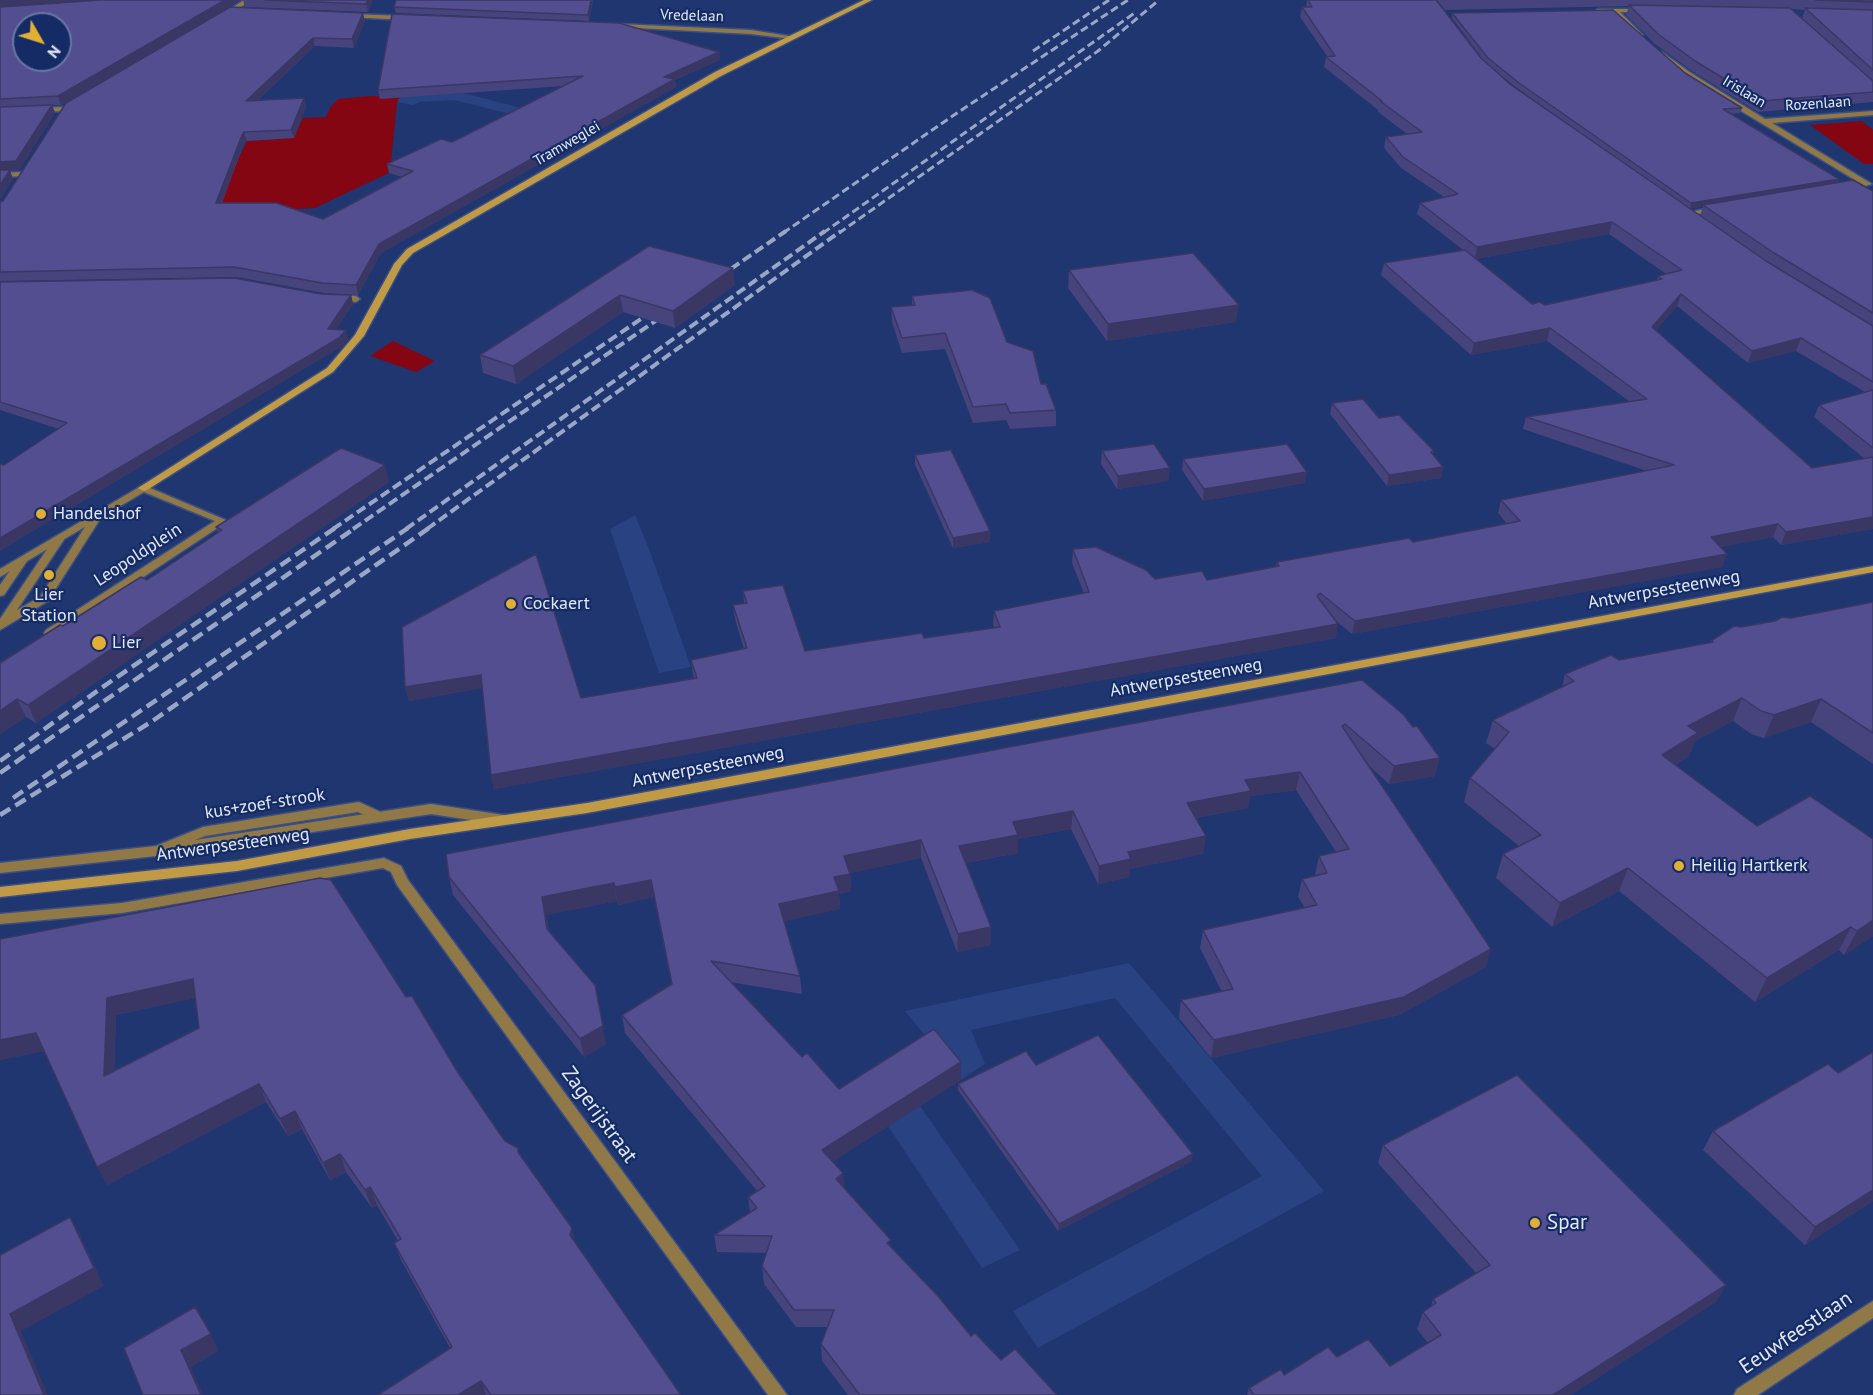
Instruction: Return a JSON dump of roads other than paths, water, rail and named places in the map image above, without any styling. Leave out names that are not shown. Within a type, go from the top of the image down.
[{"type":"street","points":[[217,19],[249,0]]},
{"type":"street","name":"Tramweglei","points":[[143,488],[330,370],[359,336],[398,264],[410,250],[709,79],[869,0]]},
{"type":"street","points":[[1586,11],[1656,10]]},
{"type":"street","points":[[231,11],[249,12]]},
{"type":"street","points":[[1615,11],[1645,39]]},
{"type":"street","points":[[344,16],[414,18]]},
{"type":"street","name":"Vredelaan","points":[[613,26],[751,32],[792,37]]},
{"type":"street","name":"Irislaan","points":[[1652,46],[1688,75],[1871,183]]},
{"type":"street","points":[[56,120],[64,109],[74,103]]},
{"type":"street","points":[[32,110],[64,109]]},
{"type":"street","name":"Rozenlaan","points":[[1765,121],[1873,113]]},
{"type":"street","points":[[1,175],[24,170],[16,183]]},
{"type":"street","points":[[1857,186],[1871,183]]},
{"type":"street","points":[[1686,214],[1732,206]]},
{"type":"street","points":[[1676,207],[1695,220]]},
{"type":"street","points":[[324,298],[356,299]]},
{"type":"street","points":[[0,574],[143,488]]},
{"type":"street","name":"Leopoldplein","points":[[39,641],[223,521],[143,488]]},
{"type":"street","points":[[2,625],[44,599],[97,516]]},
{"type":"street","points":[[2,625],[60,538]]},
{"type":"street","points":[[0,593],[22,561]]},
{"type":"street","name":"Antwerpsesteenweg","points":[[0,892],[237,866],[410,834],[646,798],[1873,569]]},
{"type":"street","name":"Antwerpsesteenweg","points":[[0,868],[156,851],[431,808],[505,820]]},
{"type":"street","name":"Zagerijstraat","points":[[0,919],[122,908],[384,863],[396,869],[402,882],[778,1395]]},
{"type":"street","name":"Eeuwfeestlaan","points":[[1743,1395],[1873,1309]]},
{"type":"railway","points":[[1033,51],[1109,0]]},
{"type":"railway","points":[[783,233],[954,115],[1128,0]]},
{"type":"railway","points":[[839,233],[1098,51],[1159,0]]},
{"type":"railway","points":[[823,233],[1136,12]]},
{"type":"railway","points":[[719,277],[786,231]]},
{"type":"railway","points":[[406,529],[825,231]]},
{"type":"railway","points":[[427,529],[841,231]]},
{"type":"railway","points":[[333,529],[657,308]]},
{"type":"railway","points":[[353,529],[667,313]]},
{"type":"railway","points":[[0,761],[107,684],[335,528]]},
{"type":"railway","points":[[0,773],[355,528]]},
{"type":"railway","points":[[13,798],[408,528]]},
{"type":"railway","points":[[0,815],[151,722],[429,528]]},
{"type":"place","name":"Handelshof","points":[[41,514]]},
{"type":"place","name":"Lier Station","points":[[49,575]]},
{"type":"place","name":"Cockaert","points":[[511,604]]},
{"type":"place","name":"Lier","points":[[99,643]]},
{"type":"place","name":"Heilig Hartkerk","points":[[1679,866]]},
{"type":"place","name":"Spar","points":[[1535,1223]]}]
